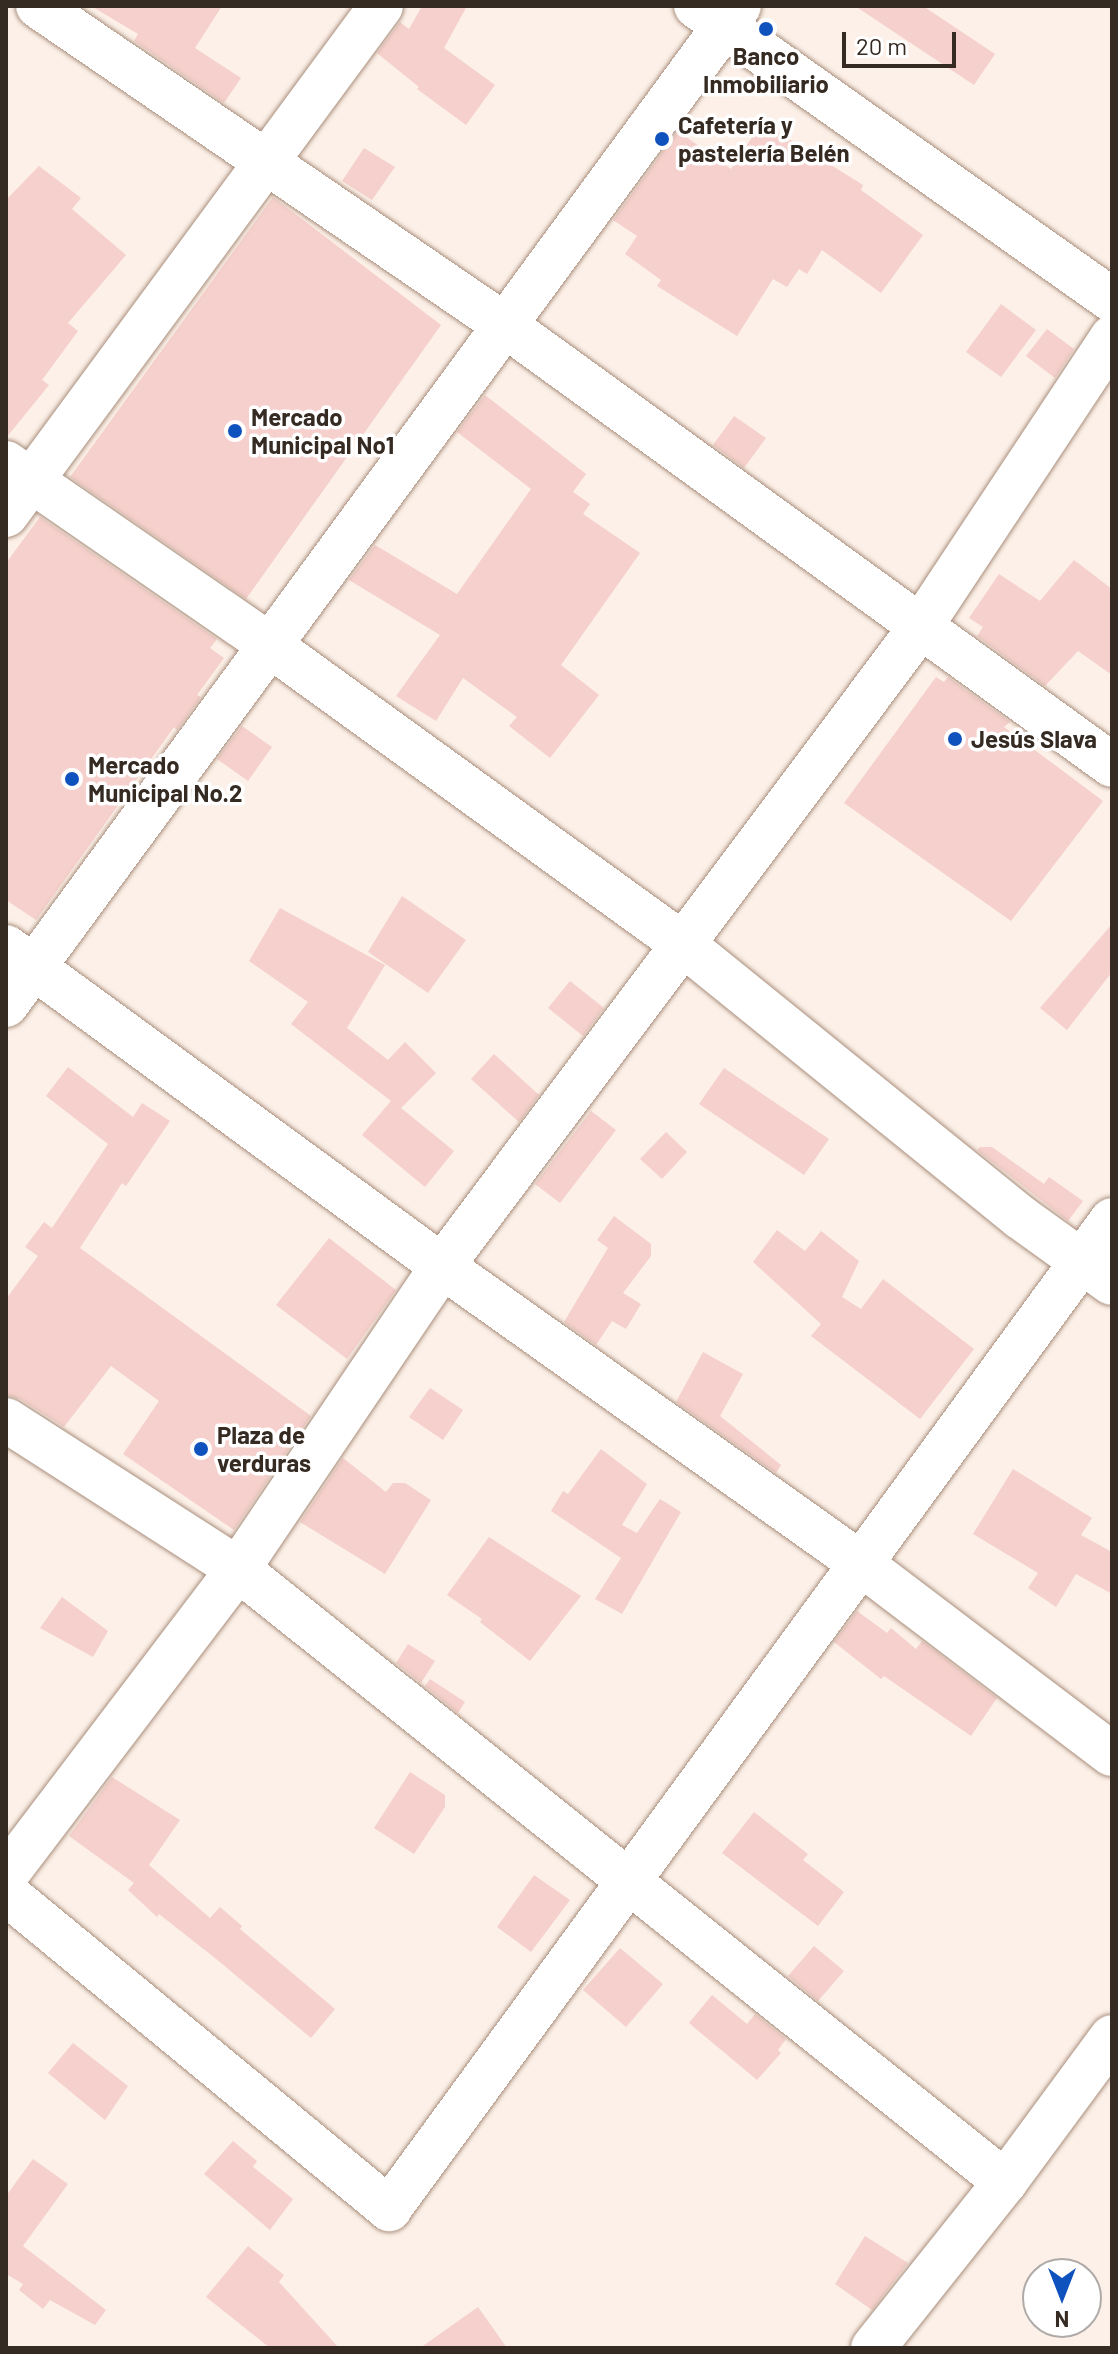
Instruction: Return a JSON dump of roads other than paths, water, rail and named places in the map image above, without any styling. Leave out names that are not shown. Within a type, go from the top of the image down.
[{"type":"street","points":[[38,6],[267,159],[506,326],[919,629],[1112,765]]},
{"type":"street","points":[[6,515],[19,471],[267,159],[381,6]]},
{"type":"street","points":[[6,1005],[18,957],[268,644],[506,326],[720,12],[1112,300]]},
{"type":"street","points":[[6,1875],[238,1569],[442,1266],[919,629],[1112,337]]},
{"type":"street","points":[[19,471],[268,644],[684,945],[1020,1217],[1097,1272]]},
{"type":"street","points":[[18,957],[442,1266],[860,1563],[1112,1754]]},
{"type":"street","points":[[6,1893],[389,2209],[860,1563],[1097,1272],[1112,1220]]},
{"type":"street","points":[[6,1420],[238,1569],[627,1883],[1005,2182]]},
{"type":"street","points":[[873,2348],[1005,2182],[1112,2037]]},
{"type":"place","name":"Banco Inmobiliario","points":[[766,29]]},
{"type":"place","name":"Cafetería y pastelería Belén","points":[[662,139]]},
{"type":"place","name":"Mercado Municipal No1","points":[[235,431]]},
{"type":"place","name":"Jesús Slava","points":[[955,739]]},
{"type":"place","name":"Mercado Municipal No.2","points":[[72,779]]},
{"type":"place","name":"Plaza de verduras","points":[[201,1449]]}]
